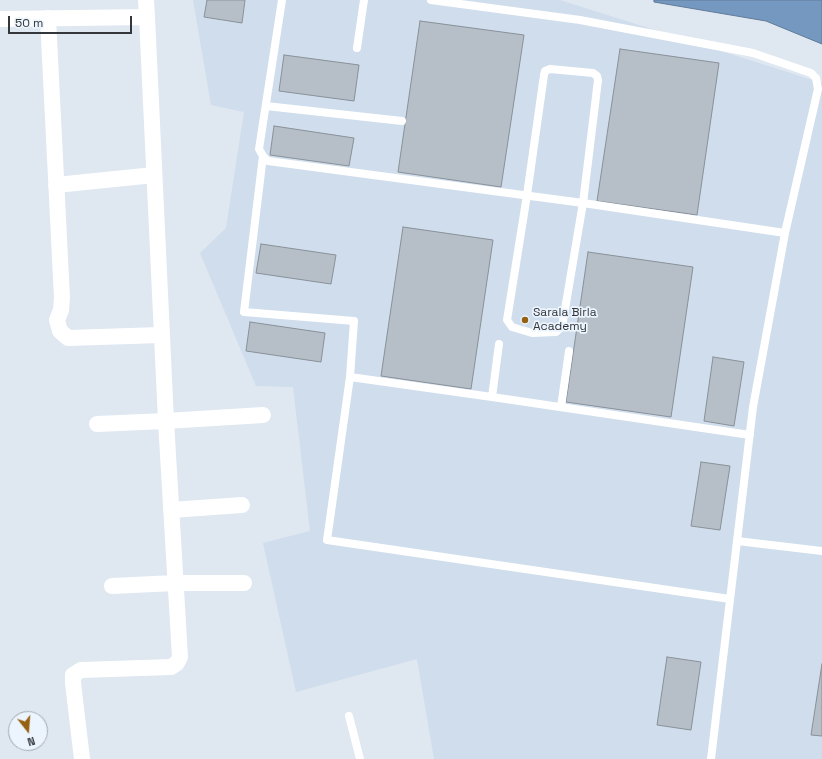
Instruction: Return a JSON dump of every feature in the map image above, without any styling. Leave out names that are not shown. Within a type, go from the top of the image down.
[{"type":"street","points":[[82,759],[73,675],[81,670],[170,667],[177,663],[180,657],[166,421],[146,0]]},
{"type":"street","points":[[0,19],[147,17]]},
{"type":"street","points":[[48,18],[62,298],[61,310],[57,320],[60,331],[68,338],[162,335]]},
{"type":"street","points":[[56,185],[154,175]]},
{"type":"street","points":[[97,424],[263,415]]},
{"type":"street","points":[[171,510],[242,505]]},
{"type":"street","points":[[112,586],[175,583],[244,583]]},
{"type":"lane","points":[[282,0],[259,149],[268,161],[527,195],[785,233]]},
{"type":"lane","points":[[357,48],[364,0]]},
{"type":"lane","points":[[431,0],[580,20],[753,53],[811,73],[816,78],[818,89],[785,233],[755,400],[710,759]]},
{"type":"lane","points":[[550,69],[594,73],[598,80],[584,203],[562,327],[556,332],[532,333],[512,326],[507,320],[527,195],[545,71],[550,69]]},
{"type":"lane","points":[[266,106],[402,121]]},
{"type":"lane","points":[[263,156],[244,312],[354,321],[350,377],[327,540],[730,599]]},
{"type":"lane","points":[[492,397],[499,344]]},
{"type":"lane","points":[[561,408],[569,351]]},
{"type":"lane","points":[[350,377],[750,435]]},
{"type":"lane","points":[[737,541],[822,551]]},
{"type":"lane","points":[[349,716],[360,759]]},
{"type":"shaded area","name":"Sarala Birla Academy","points":[[193,0],[560,0],[822,83],[822,759],[434,759],[417,659],[296,692],[263,543],[310,531],[293,387],[256,386],[200,253],[226,228],[244,112],[211,105]]},
{"type":"water","points":[[654,0],[822,0],[822,44],[766,21],[654,2]]},
{"type":"building","points":[[207,0],[245,0],[242,23],[204,17]]},
{"type":"building","points":[[420,21],[524,35],[501,187],[398,172]]},
{"type":"building","points":[[620,49],[719,63],[697,215],[597,201]]},
{"type":"building","points":[[284,55],[359,65],[354,101],[279,91]]},
{"type":"building","points":[[274,126],[354,138],[349,166],[270,155]]},
{"type":"building","points":[[403,227],[493,240],[471,389],[381,376]]},
{"type":"building","points":[[261,244],[336,255],[331,284],[256,273]]},
{"type":"building","points":[[588,252],[693,267],[671,417],[566,402]]},
{"type":"building","points":[[250,322],[325,333],[321,362],[246,351]]},
{"type":"building","points":[[713,357],[744,362],[734,426],[704,421]]},
{"type":"building","points":[[701,462],[730,466],[720,530],[691,526]]},
{"type":"building","points":[[667,657],[701,662],[691,730],[657,725]]},
{"type":"building","points":[[822,664],[822,736],[811,735]]},
{"type":"place","name":"Sarala Birla Academy","points":[[525,320]]}]
